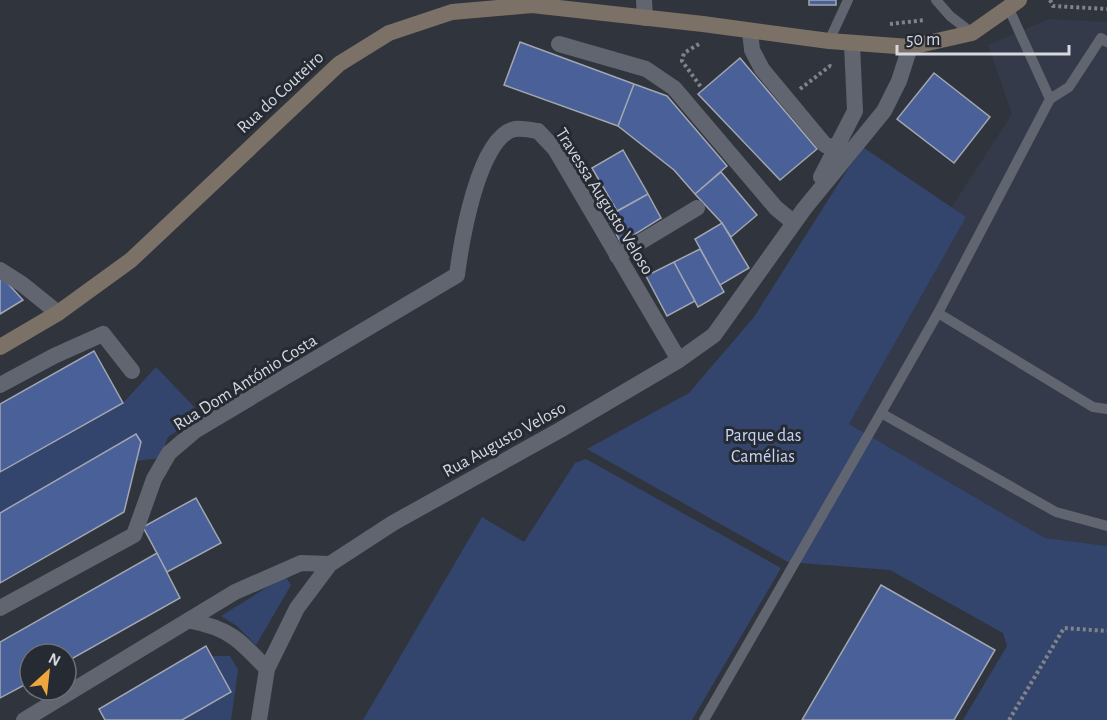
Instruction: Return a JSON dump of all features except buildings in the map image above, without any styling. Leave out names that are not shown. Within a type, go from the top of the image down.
[{"type":"main road","name":"Rua do Couteiro","points":[[0,347],[58,313],[131,260],[339,64],[389,33],[452,12],[532,5],[852,44],[909,47],[972,33]]},
{"type":"main road","points":[[972,33],[1014,5]]},
{"type":"street","points":[[644,0],[645,18]]},
{"type":"street","points":[[750,31],[752,50],[762,69],[825,145],[832,147],[839,144]]},
{"type":"street","points":[[559,44],[646,69],[674,88],[776,208],[799,216]]},
{"type":"street","name":"Rua Augusto Veloso","points":[[799,216],[855,111],[852,44]]},
{"type":"street","name":"Rua Augusto Veloso","points":[[259,720],[267,669],[297,608],[330,564],[393,523],[560,430],[679,360],[714,334],[799,216],[884,111],[899,81],[909,47]]},
{"type":"street","name":"Travessa Augusto Veloso","points":[[457,275],[465,224],[480,174],[499,138],[514,129],[538,131],[555,149],[679,360]]},
{"type":"street","points":[[617,255],[698,208]]},
{"type":"street","points":[[0,270],[58,313]]},
{"type":"street","name":"Rua Dom António Costa","points":[[0,608],[134,536],[154,479],[169,453],[196,430],[457,275]]},
{"type":"street","points":[[0,386],[54,356],[103,334],[132,371]]},
{"type":"street","points":[[24,720],[191,621],[235,592],[271,574],[301,563],[330,564]]},
{"type":"street","points":[[191,621],[215,626],[243,643],[267,669]]},
{"type":"lane","points":[[829,41],[848,0]]},
{"type":"lane","points":[[936,0],[972,33]]},
{"type":"lane","points":[[1014,5],[1050,99]]},
{"type":"lane","points":[[704,720],[938,313],[1050,99],[1069,87],[1101,38],[1107,42]]},
{"type":"lane","points":[[938,313],[1093,407],[1107,409]]},
{"type":"lane","points":[[882,413],[1056,512],[1107,526]]},
{"type":"path","points":[[1050,0],[1053,6],[1107,9]]},
{"type":"path","points":[[696,78],[682,61],[684,53],[706,40]]},
{"type":"path","points":[[787,98],[831,66],[833,69]]},
{"type":"path","points":[[1009,720],[1064,628],[1107,631]]},
{"type":"shaded area","points":[[1049,19],[1107,22],[1107,546],[1045,538],[849,424],[966,217],[951,208],[1012,114],[988,45]]},
{"type":"green space","name":"Parque das Camélias","points":[[864,148],[966,217],[849,424],[1045,538],[1107,546],[1107,720],[963,720],[1007,646],[1003,633],[890,570],[788,562],[587,449],[689,393],[754,317],[849,167]]},
{"type":"green space","points":[[156,367],[202,415],[168,437],[160,458],[136,461],[141,442],[136,434],[0,513],[0,472],[123,403]]},
{"type":"green space","points":[[586,459],[781,568],[692,720],[363,720],[482,517],[524,542],[575,463]]},
{"type":"green space","points":[[285,576],[291,585],[256,645],[237,626],[221,616]]},
{"type":"green space","points":[[212,656],[230,656],[238,670],[231,720],[182,720],[231,693]]}]
